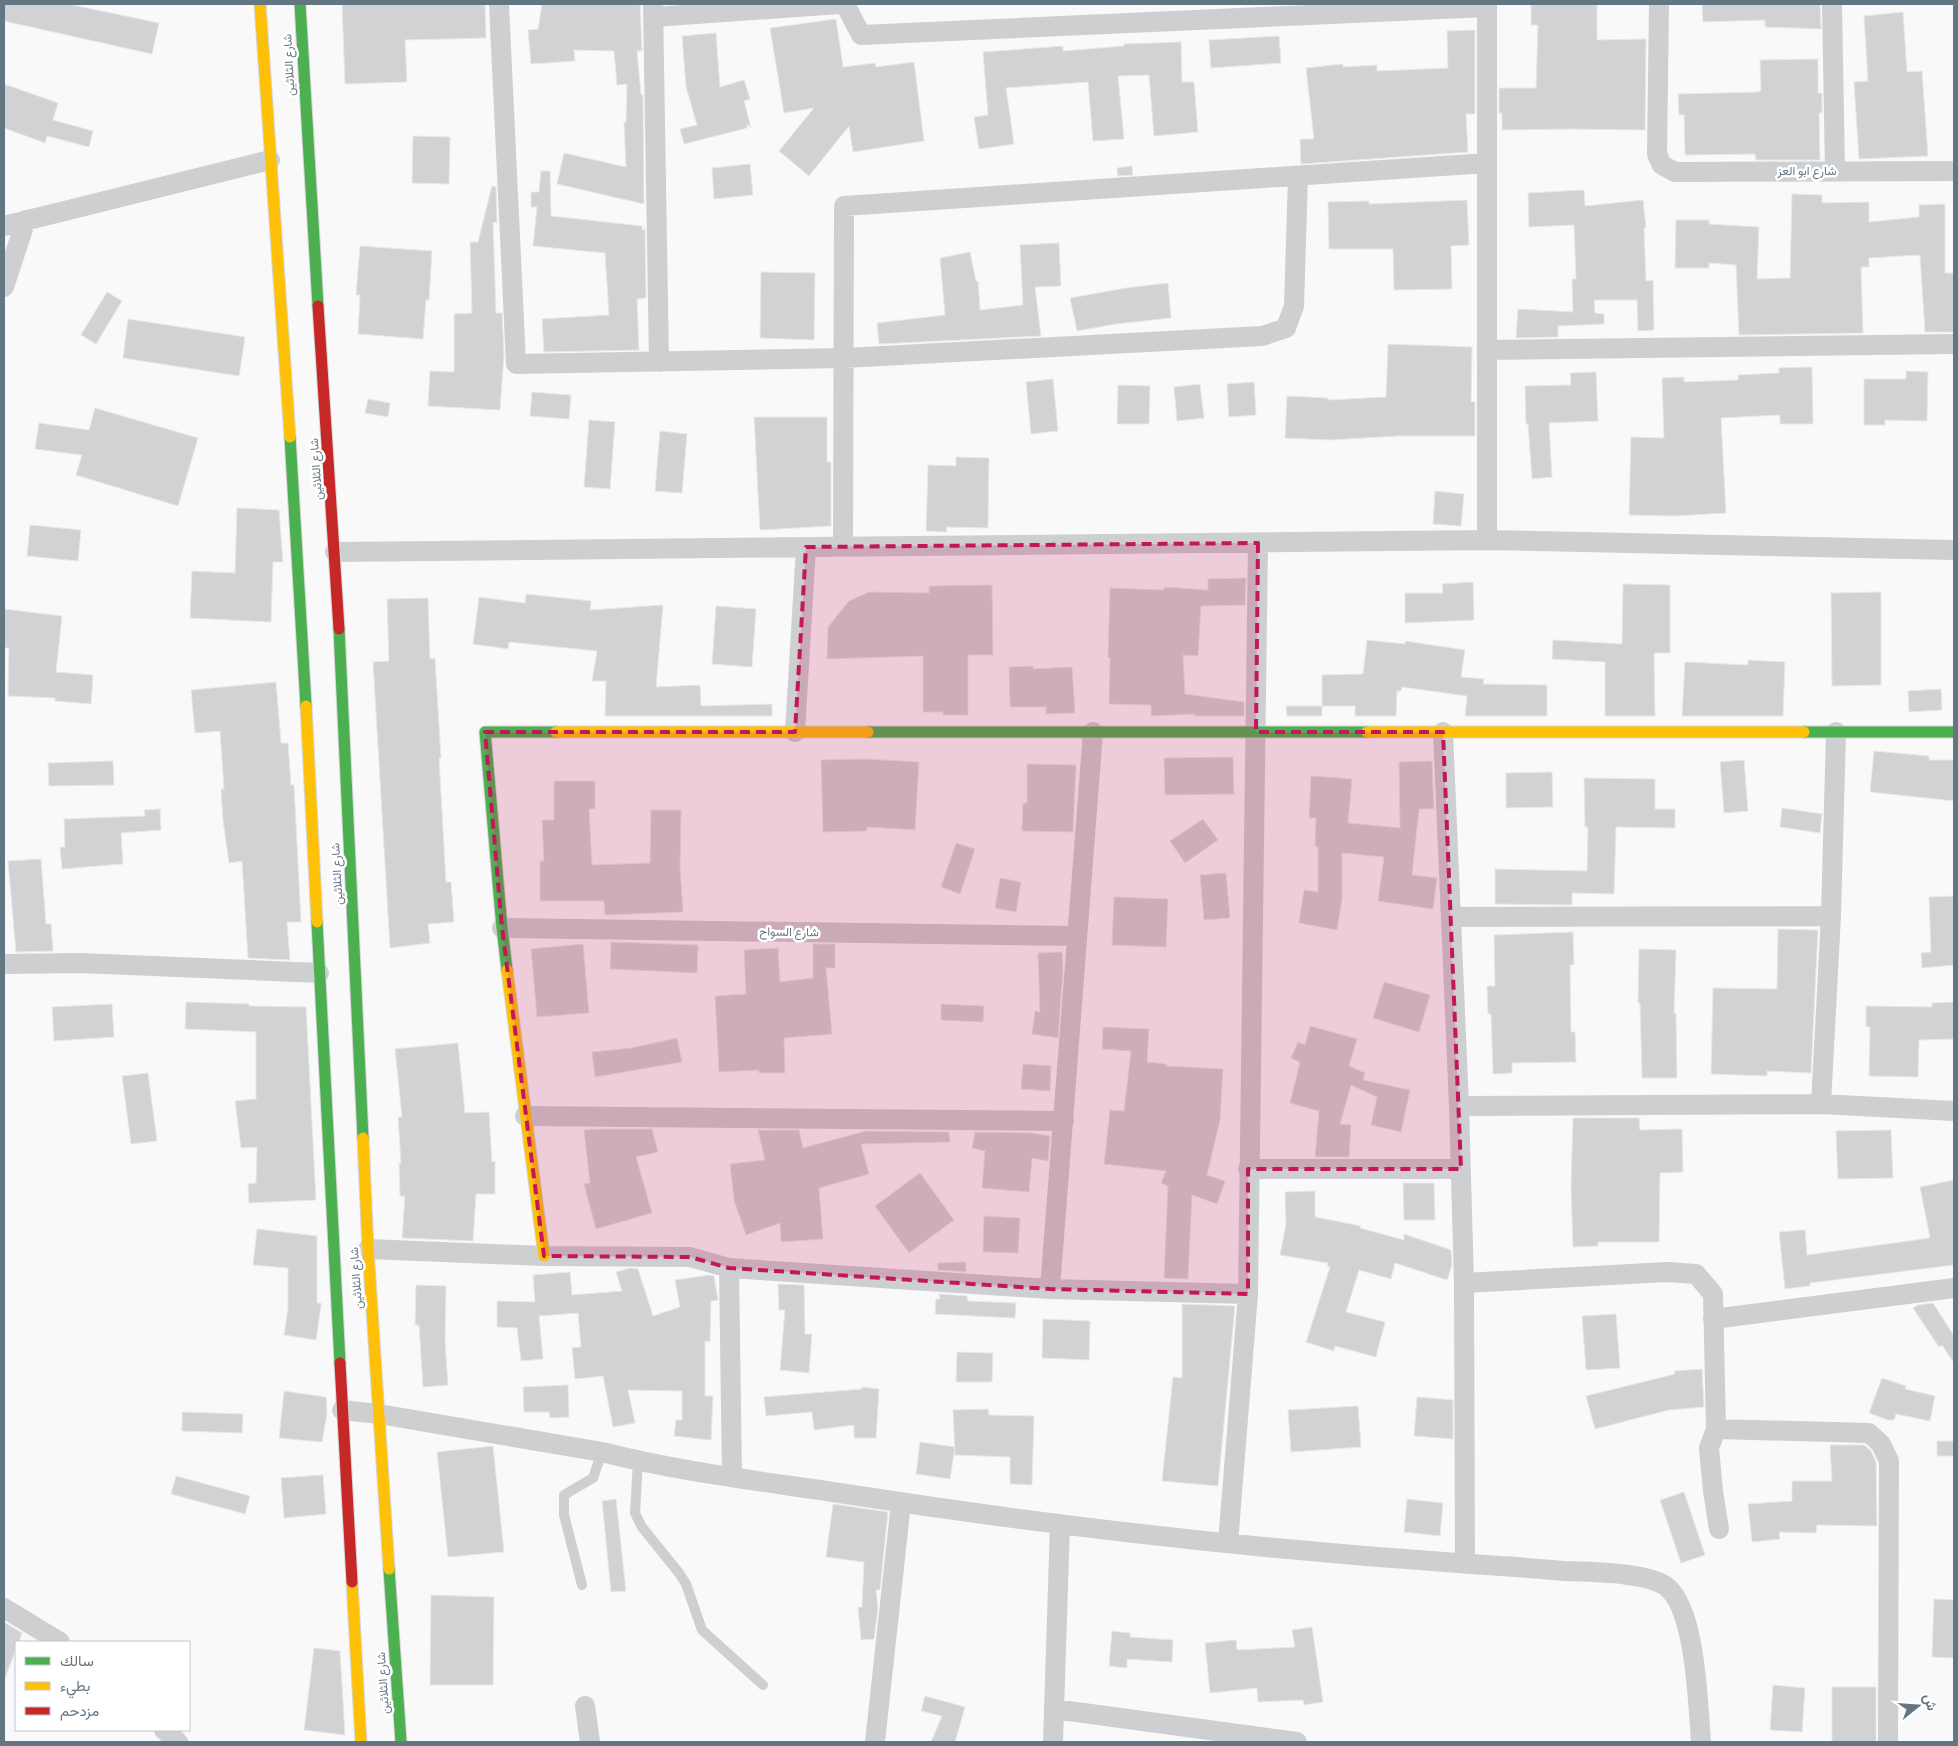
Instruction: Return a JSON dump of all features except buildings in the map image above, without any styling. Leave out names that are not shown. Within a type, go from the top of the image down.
[{"type":"street","name":"شارع الثلاثين","points":[[260,4],[274,160],[302,552],[319,973],[362,1742]]},
{"type":"street","name":"شارع الثلاثين","points":[[300,4],[303,160],[330,552],[368,1249],[401,1742]]},
{"type":"street","points":[[499,4],[516,364],[844,358],[1262,336],[1286,328],[1294,306],[1298,176]]},
{"type":"street","points":[[659,362],[653,10],[840,4]]},
{"type":"street","points":[[845,4],[861,35],[1307,9],[1487,6],[1487,540]]},
{"type":"street","name":"شارع ابو العز","points":[[1659,4],[1657,154],[1662,165],[1675,172],[1954,171]]},
{"type":"street","points":[[1832,4],[1835,171]]},
{"type":"street","points":[[4,226],[274,160]]},
{"type":"street","points":[[843,547],[844,206],[1487,163]]},
{"type":"street","points":[[4,287],[26,220]]},
{"type":"street","points":[[1487,350],[1954,344]]},
{"type":"street","points":[[330,552],[1487,540],[1954,550]]},
{"type":"street","points":[[1228,1543],[1248,1294],[1248,1169],[1258,543]]},
{"type":"street","points":[[795,732],[806,547]]},
{"type":"street","points":[[544,1256],[502,928],[485,732],[1954,732]]},
{"type":"street","points":[[1050,1289],[1093,732]]},
{"type":"street","points":[[1443,732],[1461,1169],[1464,1283],[1465,1564]]},
{"type":"street","points":[[1822,1104],[1831,916],[1836,732]]},
{"type":"street","points":[[1452,917],[1831,916]]},
{"type":"street","name":"شارع السواح","points":[[502,928],[1076,936]]},
{"type":"street","points":[[4,964],[89,963],[319,973]]},
{"type":"street","points":[[1459,1106],[1822,1104],[1954,1110]]},
{"type":"street","points":[[526,1116],[1064,1122]]},
{"type":"street","points":[[1248,1169],[1461,1169]]},
{"type":"street","points":[[368,1249],[544,1256],[690,1257],[729,1268],[1050,1289],[1248,1294]]},
{"type":"street","points":[[729,1268],[732,1476]]},
{"type":"street","points":[[1464,1283],[1667,1272],[1696,1274],[1713,1294],[1716,1429],[1709,1448],[1719,1528]]},
{"type":"street","points":[[1713,1319],[1954,1288]]},
{"type":"street","points":[[342,1410],[379,1414],[602,1452],[638,1461],[901,1503],[1060,1524],[1228,1543],[1465,1564],[1616,1574],[1654,1580],[1666,1586],[1678,1599],[1689,1636],[1701,1742]]},
{"type":"street","points":[[1716,1429],[1869,1432],[1881,1444],[1889,1461],[1888,1742]]},
{"type":"street","points":[[875,1742],[901,1503]]},
{"type":"street","points":[[1053,1742],[1060,1524]]},
{"type":"street","points":[[4,1608],[58,1641]]},
{"type":"street","points":[[585,1706],[590,1742]]},
{"type":"street","points":[[1054,1710],[1296,1742]]},
{"type":"street","points":[[165,1731],[178,1742]]},
{"type":"lane","points":[[582,1585],[564,1515],[564,1496],[593,1478],[602,1452]]},
{"type":"lane","points":[[638,1461],[635,1513],[642,1527],[686,1584],[702,1630],[763,1685]]},
{"type":"highlighted area","points":[[1258,543],[1256,732],[1443,732],[1461,1169],[1248,1169],[1248,1294],[1050,1289],[729,1268],[690,1257],[544,1256],[502,928],[485,732],[795,732],[806,547]]},
{"type":"traffic: fast","points":[[300,4],[318,306]]},
{"type":"traffic: fast","points":[[290,437],[306,706]]},
{"type":"traffic: fast","points":[[339,629],[363,1138]]},
{"type":"traffic: fast","points":[[507,970],[485,732],[556,732]]},
{"type":"traffic: fast","points":[[868,732],[1367,732]]},
{"type":"traffic: fast","points":[[1804,732],[1954,732]]},
{"type":"traffic: fast","points":[[317,922],[340,1363]]},
{"type":"traffic: fast","points":[[389,1569],[401,1742]]},
{"type":"traffic: slow","points":[[260,4],[290,437]]},
{"type":"traffic: slow","points":[[306,706],[317,922]]},
{"type":"traffic: slow","points":[[556,732],[868,732]]},
{"type":"traffic: slow","points":[[1367,732],[1804,732]]},
{"type":"traffic: slow","points":[[507,970],[544,1256]]},
{"type":"traffic: slow","points":[[363,1138],[368,1249],[389,1569]]},
{"type":"traffic: slow","points":[[352,1582],[361,1742]]},
{"type":"traffic: jam","points":[[318,306],[339,629]]},
{"type":"traffic: jam","points":[[340,1363],[352,1582]]}]
